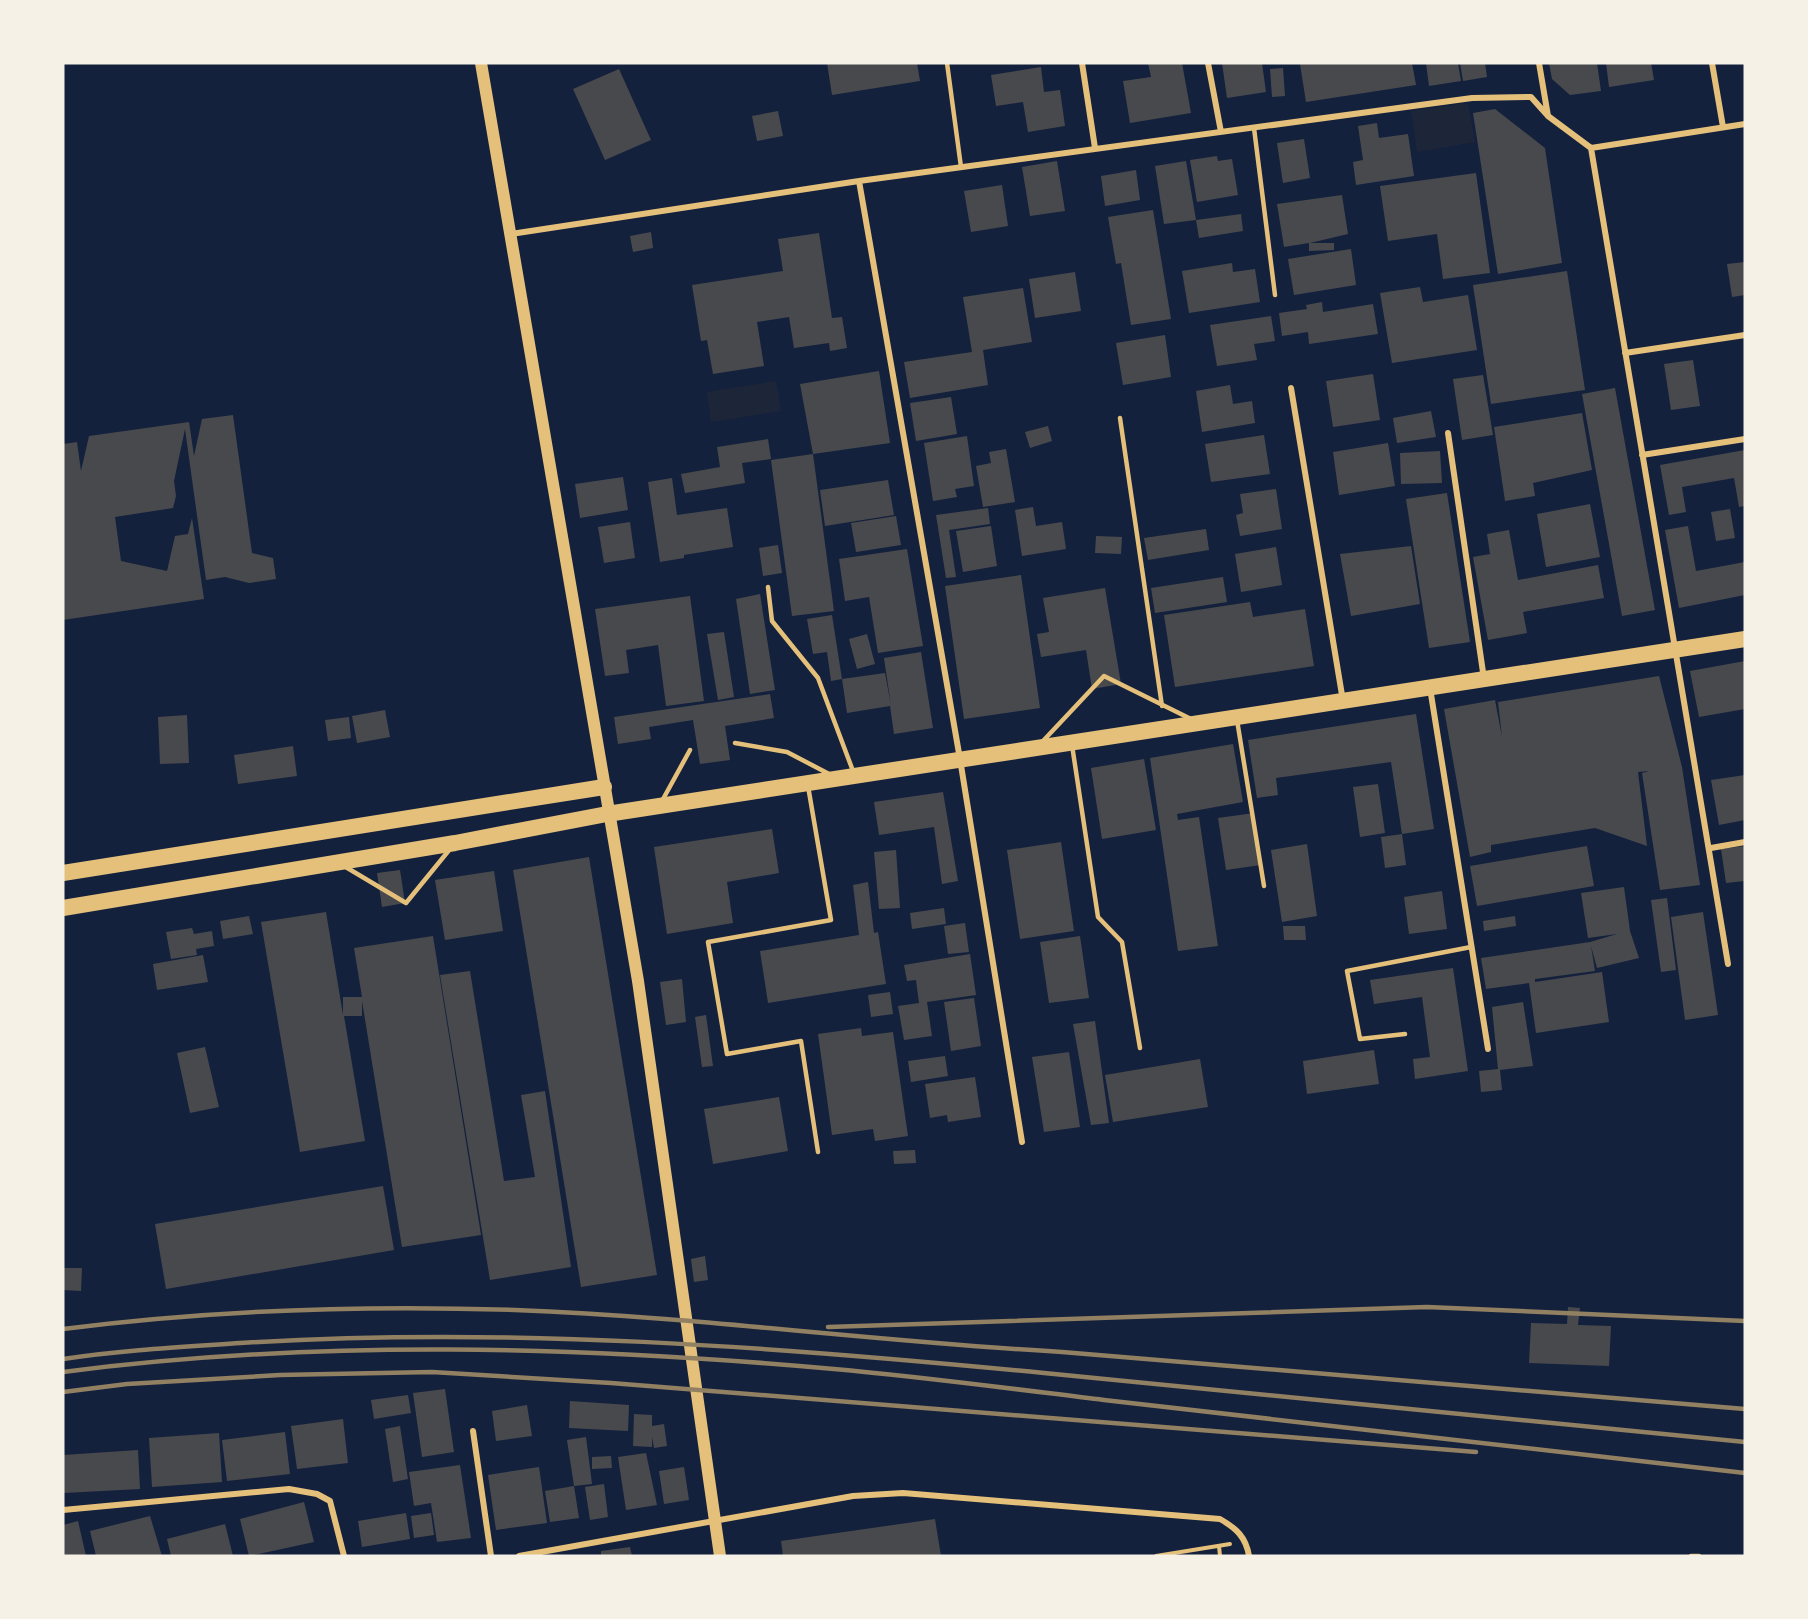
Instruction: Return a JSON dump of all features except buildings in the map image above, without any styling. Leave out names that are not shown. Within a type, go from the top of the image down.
[{"type":"highway","points":[[63,908],[455,843],[607,814],[1745,639]]},
{"type":"highway","points":[[63,873],[604,787]]},
{"type":"main road","points":[[481,63],[607,814],[638,981],[720,1556]]},
{"type":"street","points":[[1082,63],[1095,148]]},
{"type":"street","points":[[1208,63],[1221,132]]},
{"type":"street","points":[[1539,63],[1548,116]]},
{"type":"street","points":[[1712,63],[1723,128]]},
{"type":"street","points":[[511,234],[1095,148],[1472,98],[1531,97],[1548,116],[1591,148],[1674,650],[1711,848],[1728,964]]},
{"type":"street","points":[[1591,148],[1745,124]]},
{"type":"street","points":[[859,181],[960,759],[1022,1142]]},
{"type":"street","points":[[1625,352],[1745,335]]},
{"type":"street","points":[[1291,387],[1343,701]]},
{"type":"street","points":[[1448,433],[1484,679]]},
{"type":"street","points":[[1642,455],[1745,439]]},
{"type":"street","points":[[1430,687],[1488,1049]]},
{"type":"street","points":[[1711,848],[1745,842]]},
{"type":"street","points":[[473,1431],[491,1556]]},
{"type":"street","points":[[63,1510],[290,1489],[317,1494],[330,1501],[344,1556]]},
{"type":"street","points":[[519,1556],[854,1496],[903,1493],[1220,1519],[1238,1529],[1249,1556]]},
{"type":"lane","points":[[947,63],[961,167]]},
{"type":"lane","points":[[1254,128],[1275,295]]},
{"type":"lane","points":[[1120,418],[1162,706]]},
{"type":"lane","points":[[768,587],[772,621],[818,678],[855,776]]},
{"type":"lane","points":[[1037,748],[1104,676],[1199,723]]},
{"type":"lane","points":[[1237,717],[1264,886]]},
{"type":"lane","points":[[1072,742],[1098,917],[1122,942],[1140,1048]]},
{"type":"lane","points":[[735,743],[787,752],[837,778]]},
{"type":"lane","points":[[659,806],[690,750]]},
{"type":"lane","points":[[807,783],[831,920],[708,942],[727,1054],[801,1041],[818,1152]]},
{"type":"lane","points":[[339,863],[406,903],[455,843]]},
{"type":"lane","points":[[1404,1034],[1360,1039],[1347,971],[1471,947]]},
{"type":"lane","points":[[1691,1556],[1699,1556]]},
{"type":"path","points":[[1156,1556],[1245,1542]]},
{"type":"path","points":[[1219,1546],[1220,1556]]},
{"type":"shaded area","points":[[1468,103],[1475,142],[1417,152],[1411,111]]},
{"type":"shaded area","points":[[776,381],[781,411],[711,422],[707,392]]},
{"type":"railway","points":[[828,1327],[1427,1307],[1745,1321]]},
{"type":"railway","points":[[63,1329],[175,1317],[289,1310],[402,1308],[584,1313],[1745,1409]]},
{"type":"railway","points":[[63,1359],[174,1347],[341,1338],[542,1338],[643,1342],[944,1364],[1745,1442]]},
{"type":"railway","points":[[63,1372],[159,1361],[352,1350],[545,1351],[642,1355],[902,1376],[1745,1473]]},
{"type":"railway","points":[[63,1392],[127,1384],[280,1375],[432,1372],[611,1383],[1476,1452]]}]
